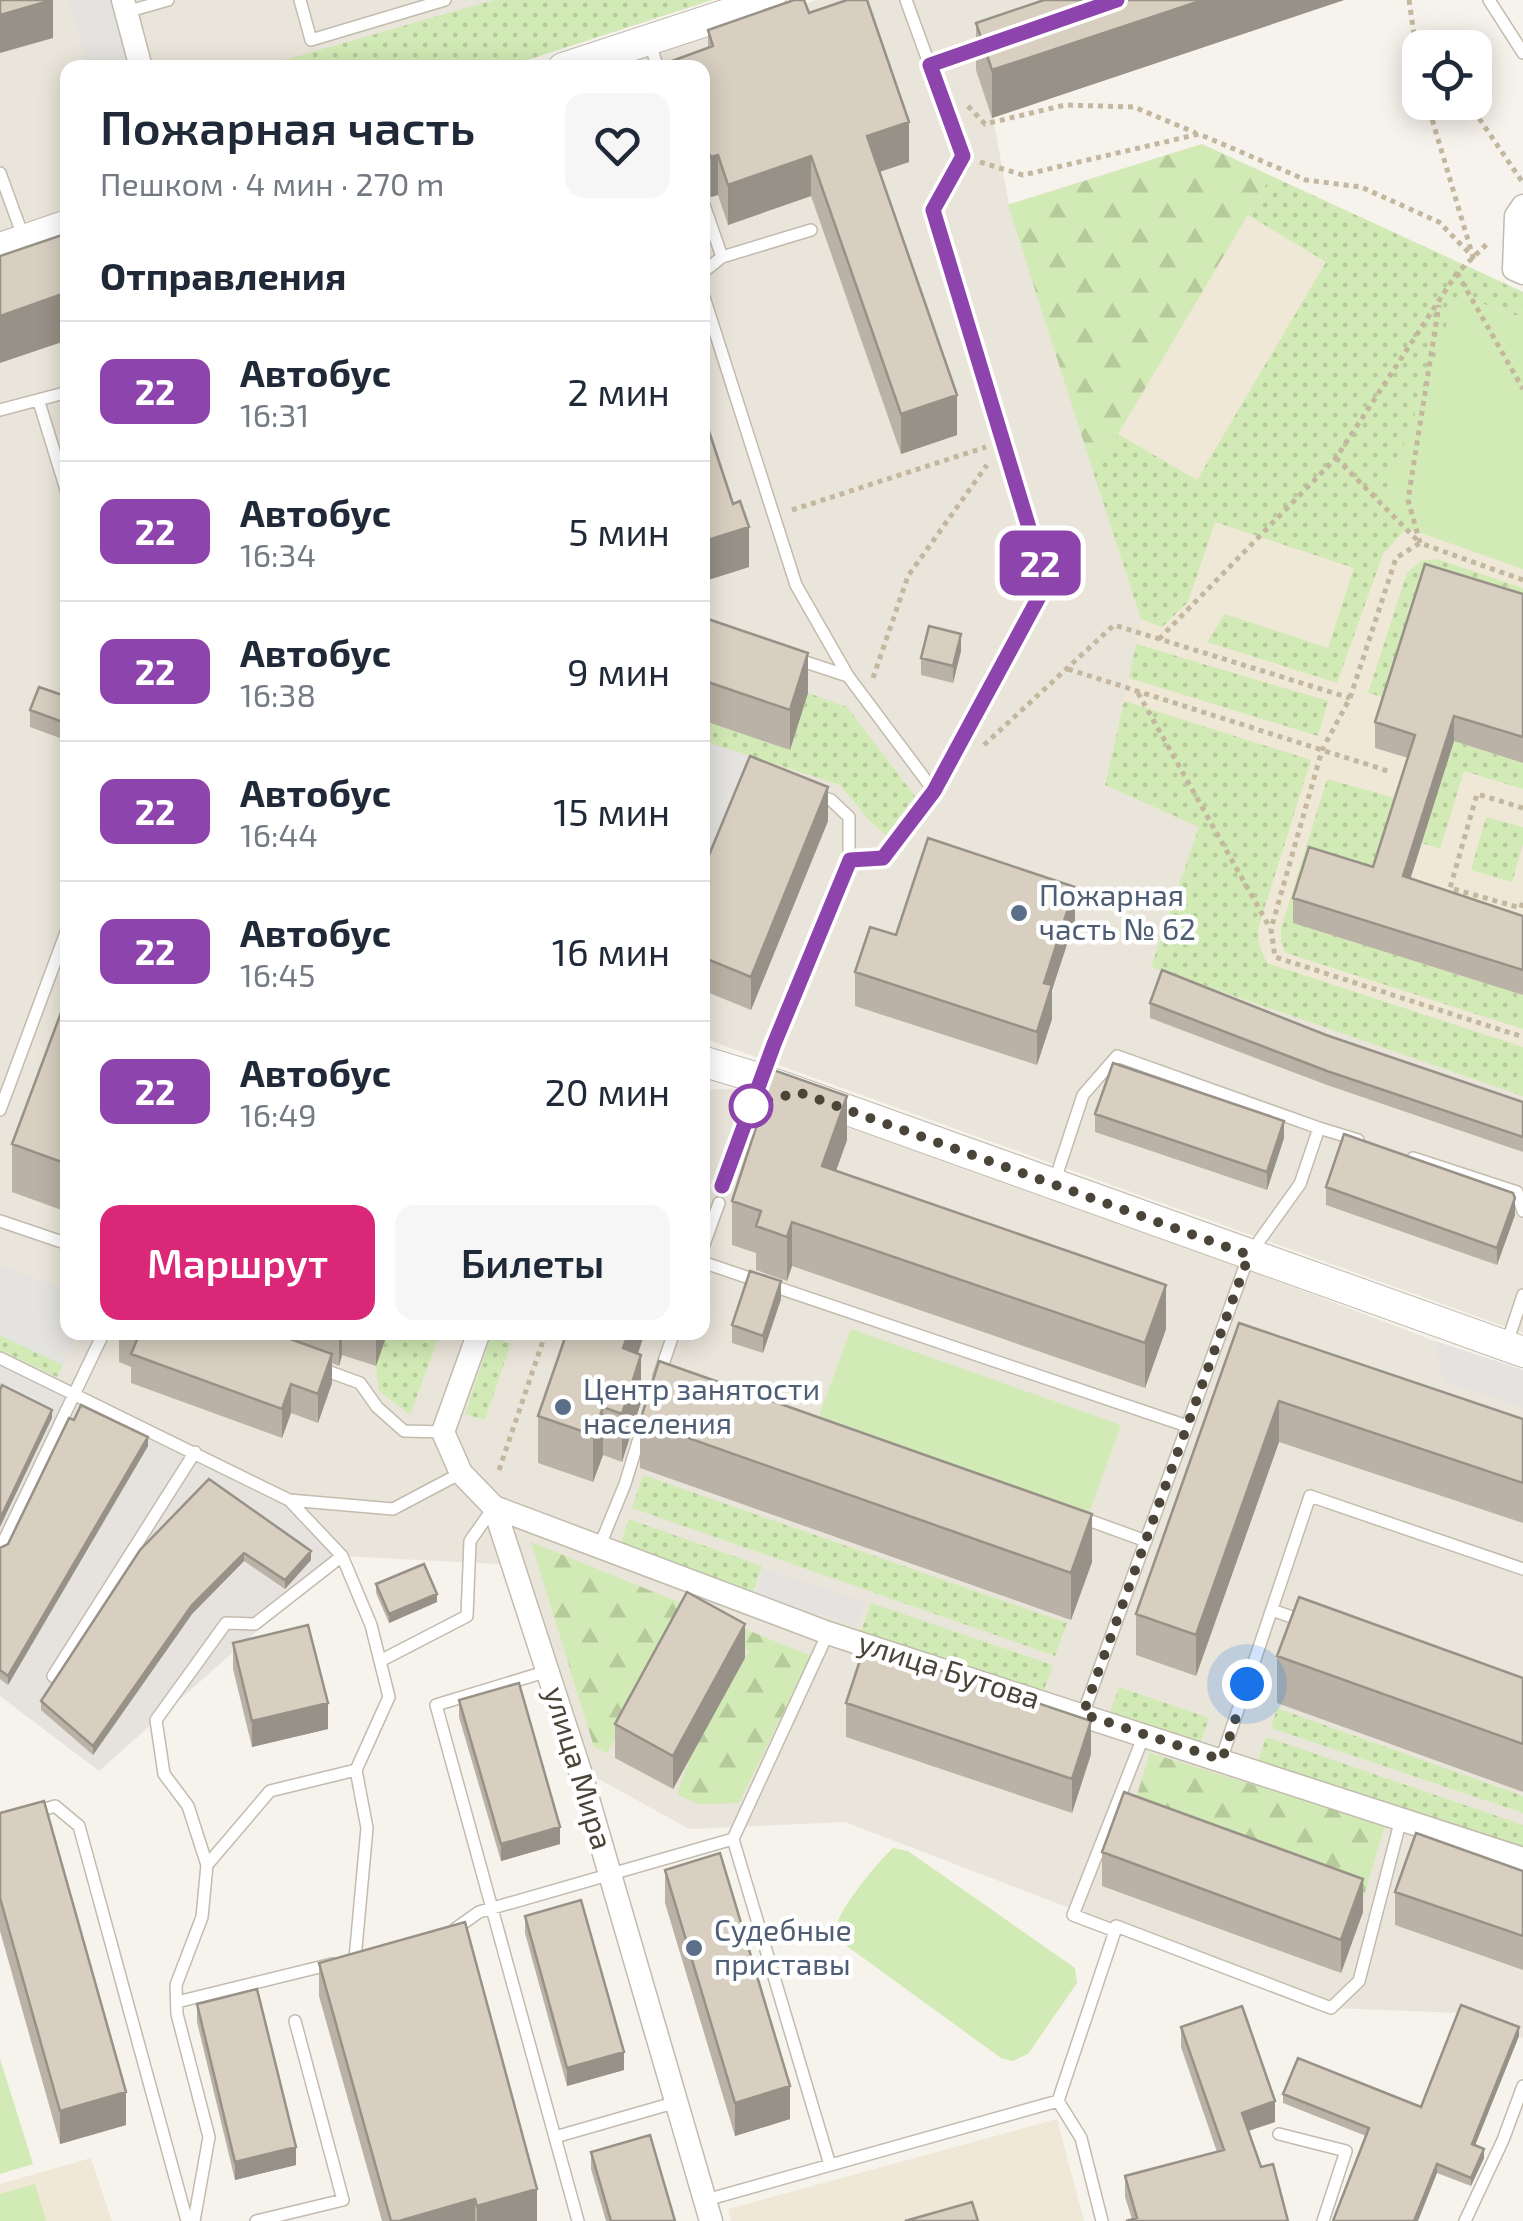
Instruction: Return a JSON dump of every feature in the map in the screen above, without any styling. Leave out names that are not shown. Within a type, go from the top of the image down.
[{"type":"street","points":[[615,60],[654,54],[770,0]]},
{"type":"street","points":[[124,6],[139,60]]},
{"type":"street","points":[[1520,211],[1514,268],[1523,273]]},
{"type":"street","points":[[12,244],[60,228]]},
{"type":"street","points":[[710,1063],[1514,1349]]},
{"type":"street","points":[[443,1432],[475,1340]]},
{"type":"street","name":"улица Мира","points":[[443,1432],[462,1473],[494,1507],[548,1670],[708,2211]]},
{"type":"street","name":"улица Бутова","points":[[494,1507],[828,1632],[1523,1859]]},
{"type":"lane","points":[[124,6],[168,0]]},
{"type":"lane","points":[[300,0],[311,40],[445,0]]},
{"type":"lane","points":[[850,860],[883,858],[934,791],[1046,584],[933,210],[963,156],[906,0]]},
{"type":"lane","points":[[1489,0],[1523,53]]},
{"type":"lane","points":[[930,65],[1004,39]]},
{"type":"lane","points":[[0,173],[12,244]]},
{"type":"lane","points":[[710,222],[722,257]]},
{"type":"lane","points":[[710,267],[722,257],[811,230]]},
{"type":"lane","points":[[710,316],[796,585],[848,676],[934,791]]},
{"type":"lane","points":[[0,410],[60,395]]},
{"type":"lane","points":[[39,402],[60,470]]},
{"type":"lane","points":[[776,652],[848,676]]},
{"type":"lane","points":[[722,1186],[850,860],[849,816],[831,800],[800,789]]},
{"type":"lane","points":[[0,1110],[60,949]]},
{"type":"lane","points":[[1054,1185],[1083,1095],[1117,1056],[1373,1145]]},
{"type":"lane","points":[[1083,1714],[1249,1255],[1300,1184],[1319,1128]]},
{"type":"lane","points":[[1391,1151],[1517,1192],[1523,1211]]},
{"type":"lane","points":[[710,1226],[718,1202]]},
{"type":"lane","points":[[0,1222],[60,1241]]},
{"type":"lane","points":[[710,1265],[1188,1426]]},
{"type":"lane","points":[[1514,1349],[1523,1295]]},
{"type":"lane","points":[[0,1549],[100,1340]]},
{"type":"lane","points":[[657,1382],[671,1340]]},
{"type":"lane","points":[[0,1358],[289,1500],[342,1556],[371,1625],[389,1697],[356,1770],[367,1828],[354,1959]]},
{"type":"lane","points":[[306,1364],[360,1383],[377,1406],[404,1431],[443,1432]]},
{"type":"lane","points":[[662,1365],[681,1372]]},
{"type":"lane","points":[[600,1546],[646,1416]]},
{"type":"lane","points":[[53,1676],[195,1452]]},
{"type":"lane","points":[[289,1500],[393,1510],[462,1473]]},
{"type":"lane","points":[[1222,1760],[1310,1496],[1523,1570]]},
{"type":"lane","points":[[380,1660],[467,1616],[470,1541],[494,1507]]},
{"type":"lane","points":[[1072,1514],[1146,1541]]},
{"type":"lane","points":[[190,2221],[208,2137],[176,1985],[202,1917],[207,1865],[188,1806],[164,1774],[156,1720],[226,1624],[255,1624],[342,1556]]},
{"type":"lane","points":[[1272,1610],[1326,1629]]},
{"type":"lane","points":[[828,1632],[732,1839],[830,2166]]},
{"type":"lane","points":[[548,1670],[436,1705],[578,2221]]},
{"type":"lane","points":[[1115,1930],[1073,1914],[1144,1735]]},
{"type":"lane","points":[[207,1865],[270,1791],[356,1770]]},
{"type":"lane","points":[[18,1818],[55,1806],[79,1826],[190,2221]]},
{"type":"lane","points":[[1102,2221],[1080,2138],[1058,2100],[1116,1926],[1331,2008],[1358,1980],[1401,1819]]},
{"type":"lane","points":[[446,1934],[479,1912],[732,1839]]},
{"type":"lane","points":[[177,2002],[373,1954]]},
{"type":"lane","points":[[256,2221],[343,2200],[295,2021]]},
{"type":"lane","points":[[1465,2221],[1523,2086]]},
{"type":"lane","points":[[708,2211],[830,2166],[1058,2100]]},
{"type":"lane","points":[[555,2137],[677,2102]]},
{"type":"lane","points":[[1278,2134],[1346,2152],[1323,2221]]},
{"type":"path","points":[[1409,0],[1413,30]]},
{"type":"path","points":[[963,101],[985,124],[1064,105],[1134,107],[1306,180],[1361,187],[1439,222],[1474,258]]},
{"type":"path","points":[[1432,120],[1474,258]]},
{"type":"path","points":[[1480,120],[1523,183]]},
{"type":"path","points":[[963,156],[1023,175],[1199,134]]},
{"type":"path","points":[[1159,639],[1336,458],[1457,273],[1520,211]]},
{"type":"path","points":[[1457,273],[1523,389]]},
{"type":"path","points":[[1420,543],[1408,500],[1440,299]]},
{"type":"path","points":[[774,516],[1003,442]]},
{"type":"path","points":[[866,700],[908,576],[1003,442]]},
{"type":"path","points":[[1336,458],[1420,543],[1523,580]]},
{"type":"path","points":[[1270,929],[1322,750],[1350,698],[1396,558],[1420,543]]},
{"type":"path","points":[[974,754],[1114,625],[1350,698]]},
{"type":"path","points":[[1068,669],[1392,772]]},
{"type":"path","points":[[1136,691],[1270,929],[1275,957],[1523,1037]]},
{"type":"path","points":[[1523,808],[1477,794],[1450,888],[1521,908],[1523,901]]},
{"type":"path","points":[[500,1470],[543,1340]]},
{"type":"shaded area","points":[[0,0],[712,0],[528,60],[60,60],[60,213],[0,234]]},
{"type":"shaded area","points":[[69,0],[112,0],[128,60],[86,60]]},
{"type":"shaded area","points":[[817,0],[1344,0],[993,118],[1009,204],[1202,144],[1523,292],[1523,1333],[710,1041],[710,60],[636,60]]},
{"type":"shaded area","points":[[1202,144],[1523,292],[1523,1096],[1151,967],[1199,827],[1105,785],[1141,619],[1008,205]]},
{"type":"shaded area","points":[[60,246],[60,1340],[710,1340],[710,1090],[768,1087],[1435,1341],[1523,1370],[1523,2038],[1461,2013],[1331,2008],[845,1822],[689,1829],[579,1768],[514,1565],[342,1556],[0,1358],[0,267]]},
{"type":"shaded area","points":[[710,743],[752,757],[710,858]]},
{"type":"shaded area","points":[[0,1265],[60,1287],[60,1340],[74,1340],[63,1365],[0,1335]]},
{"type":"shaded area","points":[[1435,1341],[1523,1370],[1523,1407],[1443,1381]]},
{"type":"shaded area","points":[[0,1358],[289,1500],[342,1556],[99,1771],[0,1696]]},
{"type":"shaded area","points":[[765,1569],[865,1602],[857,1626],[757,1594]]},
{"type":"shaded area","points":[[1057,2119],[1084,2221],[731,2221],[728,2209]]},
{"type":"shaded area","points":[[91,2158],[112,2221],[0,2221],[0,2184]]},
{"type":"green space","points":[[494,0],[712,0],[528,60],[284,60]]},
{"type":"green space","points":[[1202,144],[1271,176],[1118,434],[1092,468],[1008,205]]},
{"type":"green space","points":[[1271,176],[1523,292],[1523,318],[1458,295],[1378,517],[1407,528],[1383,554],[1337,683],[1207,642],[1225,614],[1328,648],[1354,568],[1215,522],[1188,602],[1162,627],[1141,619],[1092,468],[1118,434],[1197,480],[1326,262],[1248,215]]},
{"type":"green space","points":[[1457,295],[1523,318],[1523,569],[1378,518]]},
{"type":"green space","points":[[1437,559],[1523,588],[1523,620],[1391,699],[1368,693],[1407,573],[1421,561]]},
{"type":"green space","points":[[1136,644],[1328,701],[1318,736],[1129,678]]},
{"type":"green space","points":[[808,693],[847,707],[915,796],[886,835],[840,785],[710,743],[710,722],[790,749]]},
{"type":"green space","points":[[1124,701],[1311,760],[1258,929],[1267,963],[1523,1047],[1523,1096],[1151,967],[1199,827],[1105,785]]},
{"type":"green space","points":[[1454,741],[1523,763],[1523,789],[1464,771],[1440,849],[1422,843]]},
{"type":"green space","points":[[1327,779],[1402,800],[1373,893],[1294,923],[1523,995],[1523,1029],[1286,953],[1281,929]]},
{"type":"green space","points":[[1486,817],[1523,827],[1523,844],[1512,882],[1471,870]]},
{"type":"green space","points":[[851,1329],[1121,1425],[1089,1513],[819,1416]]},
{"type":"green space","points":[[0,1335],[63,1365],[57,1377],[0,1350]]},
{"type":"green space","points":[[385,1340],[437,1340],[410,1415],[379,1391],[376,1366]]},
{"type":"green space","points":[[490,1340],[511,1343],[485,1420],[465,1414]]},
{"type":"green space","points":[[643,1475],[1067,1623],[1055,1656],[632,1508]]},
{"type":"green space","points":[[629,1519],[762,1566],[753,1592],[620,1545]]},
{"type":"green space","points":[[531,1542],[811,1656],[739,1803],[698,1804],[677,1794],[690,1757],[749,1651],[684,1619],[607,1753],[594,1747]]},
{"type":"green space","points":[[871,1603],[1053,1665],[1043,1693],[861,1631]]},
{"type":"green space","points":[[1119,1687],[1209,1718],[1200,1744],[1110,1713]]},
{"type":"green space","points":[[1277,1708],[1523,1796],[1523,1813],[1271,1728]]},
{"type":"green space","points":[[1266,1737],[1523,1825],[1523,1852],[1258,1762]]},
{"type":"green space","points":[[1150,1753],[1385,1825],[1362,1903],[1130,1818]]},
{"type":"green space","points":[[893,1848],[908,1851],[1075,1968],[1077,1983],[1028,2054],[1013,2061],[1001,2058],[844,1944],[837,1927],[841,1914]]},
{"type":"green space","points":[[0,2059],[33,2164],[0,2174]]},
{"type":"green space","points":[[35,2184],[46,2221],[0,2221],[0,2194]]},
{"type":"building","points":[[0,0],[52,0],[0,15]]},
{"type":"building","points":[[794,0],[804,0],[809,13],[847,0],[867,0],[909,122],[867,136],[957,395],[901,414],[811,156],[728,185],[718,155],[710,156],[710,60],[675,60],[713,46],[708,30]]},
{"type":"building","points":[[1044,0],[1203,0],[992,70],[976,23]]},
{"type":"building","points":[[60,236],[60,295],[0,316],[0,256]]},
{"type":"building","points":[[710,434],[733,504],[740,501],[749,527],[710,539]]},
{"type":"building","points":[[1425,564],[1523,594],[1523,737],[1454,716],[1403,876],[1523,916],[1523,970],[1293,898],[1309,847],[1373,867],[1415,735],[1375,722]]},
{"type":"building","points":[[710,620],[808,653],[790,710],[710,683]]},
{"type":"building","points":[[929,626],[961,634],[953,666],[921,658]]},
{"type":"building","points":[[39,687],[60,694],[60,721],[30,710]]},
{"type":"building","points":[[750,756],[828,787],[751,977],[710,960],[710,853]]},
{"type":"building","points":[[928,838],[1075,887],[1044,983],[1052,985],[1037,1032],[855,972],[870,927],[896,935]]},
{"type":"building","points":[[1162,970],[1326,1035],[1523,1102],[1523,1137],[1327,1071],[1150,1003]]},
{"type":"building","points":[[60,1015],[60,1161],[12,1144]]},
{"type":"building","points":[[1113,1063],[1284,1121],[1267,1172],[1095,1114]]},
{"type":"building","points":[[762,1066],[847,1096],[822,1166],[1166,1285],[1145,1343],[792,1222],[787,1237],[756,1226],[761,1211],[732,1201],[763,1106],[750,1101]]},
{"type":"building","points":[[1344,1134],[1513,1193],[1515,1198],[1497,1248],[1326,1187]]},
{"type":"building","points":[[750,1271],[781,1281],[763,1336],[732,1325]]},
{"type":"building","points":[[1239,1323],[1523,1419],[1523,1483],[1279,1401],[1196,1635],[1136,1614]]},
{"type":"building","points":[[137,1340],[293,1340],[332,1354],[318,1394],[291,1384],[282,1409],[131,1354]]},
{"type":"building","points":[[564,1340],[626,1340],[623,1348],[641,1355],[622,1414],[603,1407],[593,1435],[538,1416]]},
{"type":"building","points":[[659,1361],[1092,1514],[1071,1573],[640,1421]]},
{"type":"building","points":[[2,1385],[52,1410],[0,1519],[0,1390]]},
{"type":"building","points":[[81,1405],[148,1437],[8,1676],[0,1670],[0,1548],[8,1544],[69,1418],[74,1420]]},
{"type":"building","points":[[209,1479],[311,1551],[285,1580],[244,1553],[192,1605],[93,1746],[41,1701],[140,1550]]},
{"type":"building","points":[[424,1564],[437,1594],[389,1614],[376,1584]]},
{"type":"building","points":[[687,1592],[745,1624],[673,1756],[615,1724]]},
{"type":"building","points":[[1299,1597],[1523,1678],[1523,1744],[1277,1656]]},
{"type":"building","points":[[308,1625],[328,1703],[252,1721],[233,1643]]},
{"type":"building","points":[[865,1645],[1091,1721],[1072,1779],[846,1703]]},
{"type":"building","points":[[519,1683],[560,1827],[501,1844],[459,1700]]},
{"type":"building","points":[[1124,1792],[1363,1879],[1341,1940],[1102,1852]]},
{"type":"building","points":[[44,1801],[126,2092],[60,2111],[0,1898],[0,1813]]},
{"type":"building","points":[[1416,1833],[1523,1871],[1523,1936],[1395,1892]]},
{"type":"building","points":[[720,1853],[790,2086],[735,2103],[665,1870]]},
{"type":"building","points":[[581,1900],[624,2052],[567,2068],[525,1916]]},
{"type":"building","points":[[465,1922],[537,2189],[477,2206],[475,2199],[391,2221],[319,1963]]},
{"type":"building","points":[[257,1989],[296,2147],[235,2162],[197,2004]]},
{"type":"building","points":[[1461,2005],[1519,2027],[1472,2144],[1484,2149],[1471,2178],[1437,2164],[1414,2221],[1333,2221],[1369,2128],[1283,2094],[1298,2058],[1421,2107]]},
{"type":"building","points":[[1242,2006],[1275,2101],[1242,2113],[1261,2167],[1273,2164],[1288,2221],[1126,2221],[1137,2218],[1125,2176],[1224,2150],[1181,2027]]},
{"type":"building","points":[[650,2135],[675,2221],[611,2221],[591,2152]]},
{"type":"building","points":[[972,2202],[978,2221],[905,2221]]},
{"type":"bus line","name":"22","points":[[722,1186],[774,1044],[850,860],[883,858],[934,791],[1046,584],[933,210],[963,156],[930,65],[1117,0]]},
{"type":"place","name":"Пожарная часть № 62","points":[[1019,913]]},
{"type":"place","name":"Центр занятости населения","points":[[563,1407]]},
{"type":"place","name":"Судебные приставы","points":[[694,1948]]},
{"type":"route","points":[[751,1106],[798,1092],[1249,1255],[1083,1714],[1222,1760],[1247,1684]]}]
